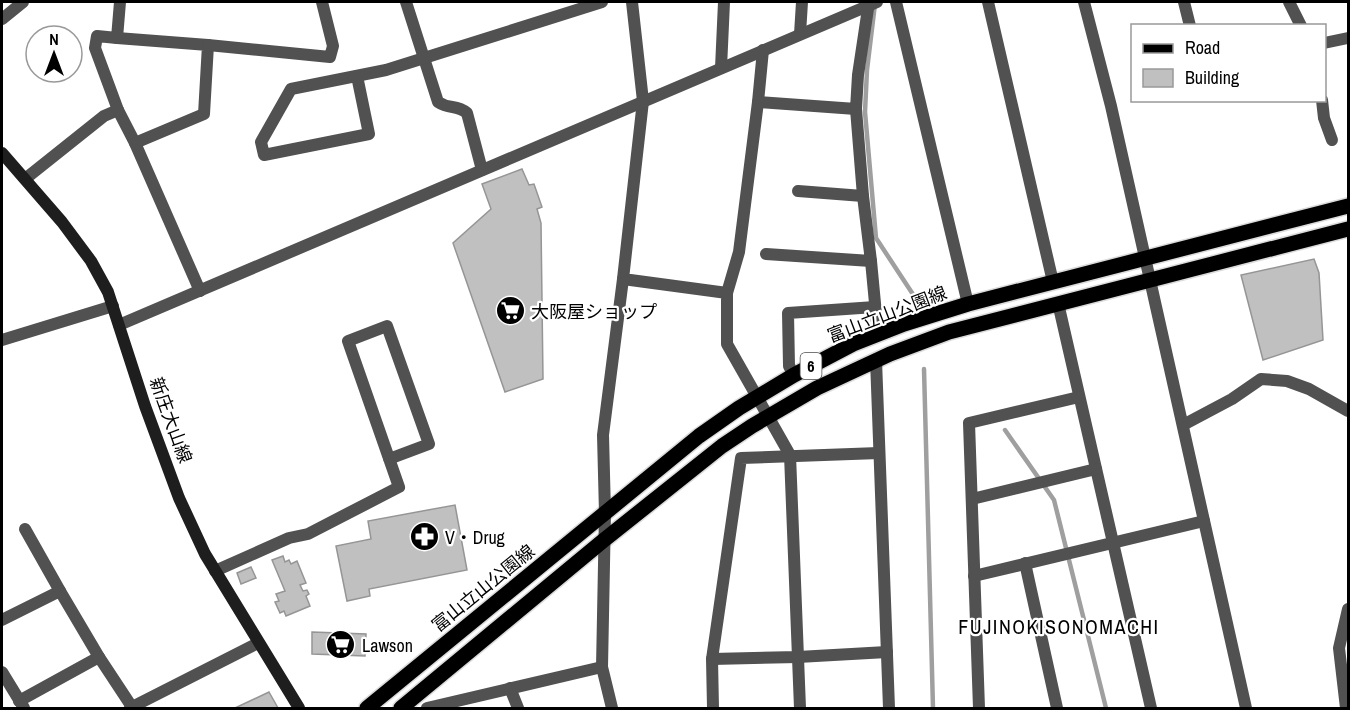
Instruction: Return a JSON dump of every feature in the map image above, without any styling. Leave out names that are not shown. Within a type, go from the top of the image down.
[{"type":"main road","name":"新庄大山線","points":[[2,153],[62,222],[91,261],[108,292],[145,406],[179,498],[205,554],[298,708]]},
{"type":"main road","name":"富山立山公園線","points":[[367,708],[668,460],[758,396],[853,344],[968,304],[1348,206]]},
{"type":"main road","name":"6","points":[[401,708],[689,470],[817,387],[876,360],[949,332],[1348,229]]},
{"type":"street","points":[[2,19],[23,2]]},
{"type":"street","points":[[117,38],[120,2]]},
{"type":"street","points":[[200,291],[135,143],[118,110],[95,48],[97,36],[330,57],[333,46],[322,2]]},
{"type":"street","points":[[406,2],[438,102],[446,107],[460,107],[467,113],[482,170]]},
{"type":"street","points":[[357,76],[369,134],[264,155],[261,142],[291,89],[386,70],[602,2]]},
{"type":"street","points":[[612,708],[602,667],[605,513],[603,435],[643,101],[632,2]]},
{"type":"street","points":[[721,68],[724,2]]},
{"type":"street","points":[[800,34],[802,2]]},
{"type":"street","points":[[896,2],[968,304]]},
{"type":"street","points":[[988,2],[1053,282]]},
{"type":"street","points":[[1084,2],[1111,106],[1246,708]]},
{"type":"street","points":[[1184,2],[1190,24]]},
{"type":"street","points":[[1288,2],[1300,24]]},
{"type":"street","points":[[119,326],[872,3]]},
{"type":"street","points":[[872,3],[858,75],[856,109],[878,335]]},
{"type":"street","points":[[1326,43],[1348,38]]},
{"type":"street","points":[[135,143],[204,114],[208,45]]},
{"type":"street","points":[[763,50],[739,252],[727,293],[727,344],[790,455],[800,708]]},
{"type":"street","points":[[758,102],[856,109]]},
{"type":"street","points":[[1322,102],[1324,118],[1332,140]]},
{"type":"street","points":[[25,179],[104,116],[118,110]]},
{"type":"street","points":[[798,191],[863,196]]},
{"type":"street","points":[[766,254],[871,261]]},
{"type":"street","points":[[623,279],[727,293]]},
{"type":"street","points":[[1058,303],[1151,708]]},
{"type":"street","points":[[2,340],[113,306]]},
{"type":"street","points":[[794,375],[789,366],[788,313],[875,307]]},
{"type":"street","points":[[215,571],[289,538],[308,534],[399,487],[389,459],[348,341],[387,326],[429,444],[389,459]]},
{"type":"street","points":[[876,360],[889,708]]},
{"type":"street","points":[[1183,426],[1232,399],[1261,379],[1287,381],[1309,389],[1348,411]]},
{"type":"street","points":[[979,708],[969,423],[1079,397]]},
{"type":"street","points":[[713,708],[712,659],[741,458],[879,453]]},
{"type":"street","points":[[972,499],[1096,470]]},
{"type":"street","points":[[974,576],[1204,521]]},
{"type":"street","points":[[25,528],[60,591],[131,708],[258,643]]},
{"type":"street","points":[[1026,563],[1057,708]]},
{"type":"street","points":[[2,620],[60,591]]},
{"type":"street","points":[[1346,708],[1345,682],[1339,648],[1348,609]]},
{"type":"street","points":[[712,659],[886,652]]},
{"type":"street","points":[[2,672],[21,705],[99,657]]},
{"type":"street","points":[[427,708],[602,667]]},
{"type":"street","points":[[510,688],[518,708]]},
{"type":"building","name":"大阪屋ショップ","points":[[522,169],[529,185],[534,184],[542,207],[537,209],[541,223],[543,379],[505,392],[453,243],[491,209],[482,184]]},
{"type":"building","points":[[1314,259],[1319,273],[1323,340],[1263,360],[1241,275]]},
{"type":"building","points":[[455,505],[467,570],[369,589],[370,596],[347,601],[336,546],[371,539],[368,521]]},
{"type":"building","points":[[283,556],[285,562],[289,560],[291,564],[297,561],[306,583],[300,585],[303,591],[307,590],[309,594],[306,596],[310,606],[286,616],[284,611],[280,613],[275,602],[279,601],[276,594],[285,591],[272,560]]},
{"type":"building","points":[[251,567],[256,578],[241,584],[237,573]]},
{"type":"building","points":[[312,632],[366,634],[365,656],[312,654]]},
{"type":"building","points":[[269,692],[278,708],[235,708]]},
{"type":"waterway","points":[[875,4],[867,70],[865,112],[876,238],[918,302]]},
{"type":"waterway","points":[[924,369],[933,708]]},
{"type":"waterway","points":[[1005,430],[1054,500],[1106,708]]},
{"type":"place","name":"大阪屋ショップ","points":[[510,311]]},
{"type":"place","name":"V・Drug","points":[[424,537]]},
{"type":"place","name":"Lawson","points":[[341,645]]},
{"type":"district","name":"FUJINOKISONOMACHI","points":[[1059,626]]}]
